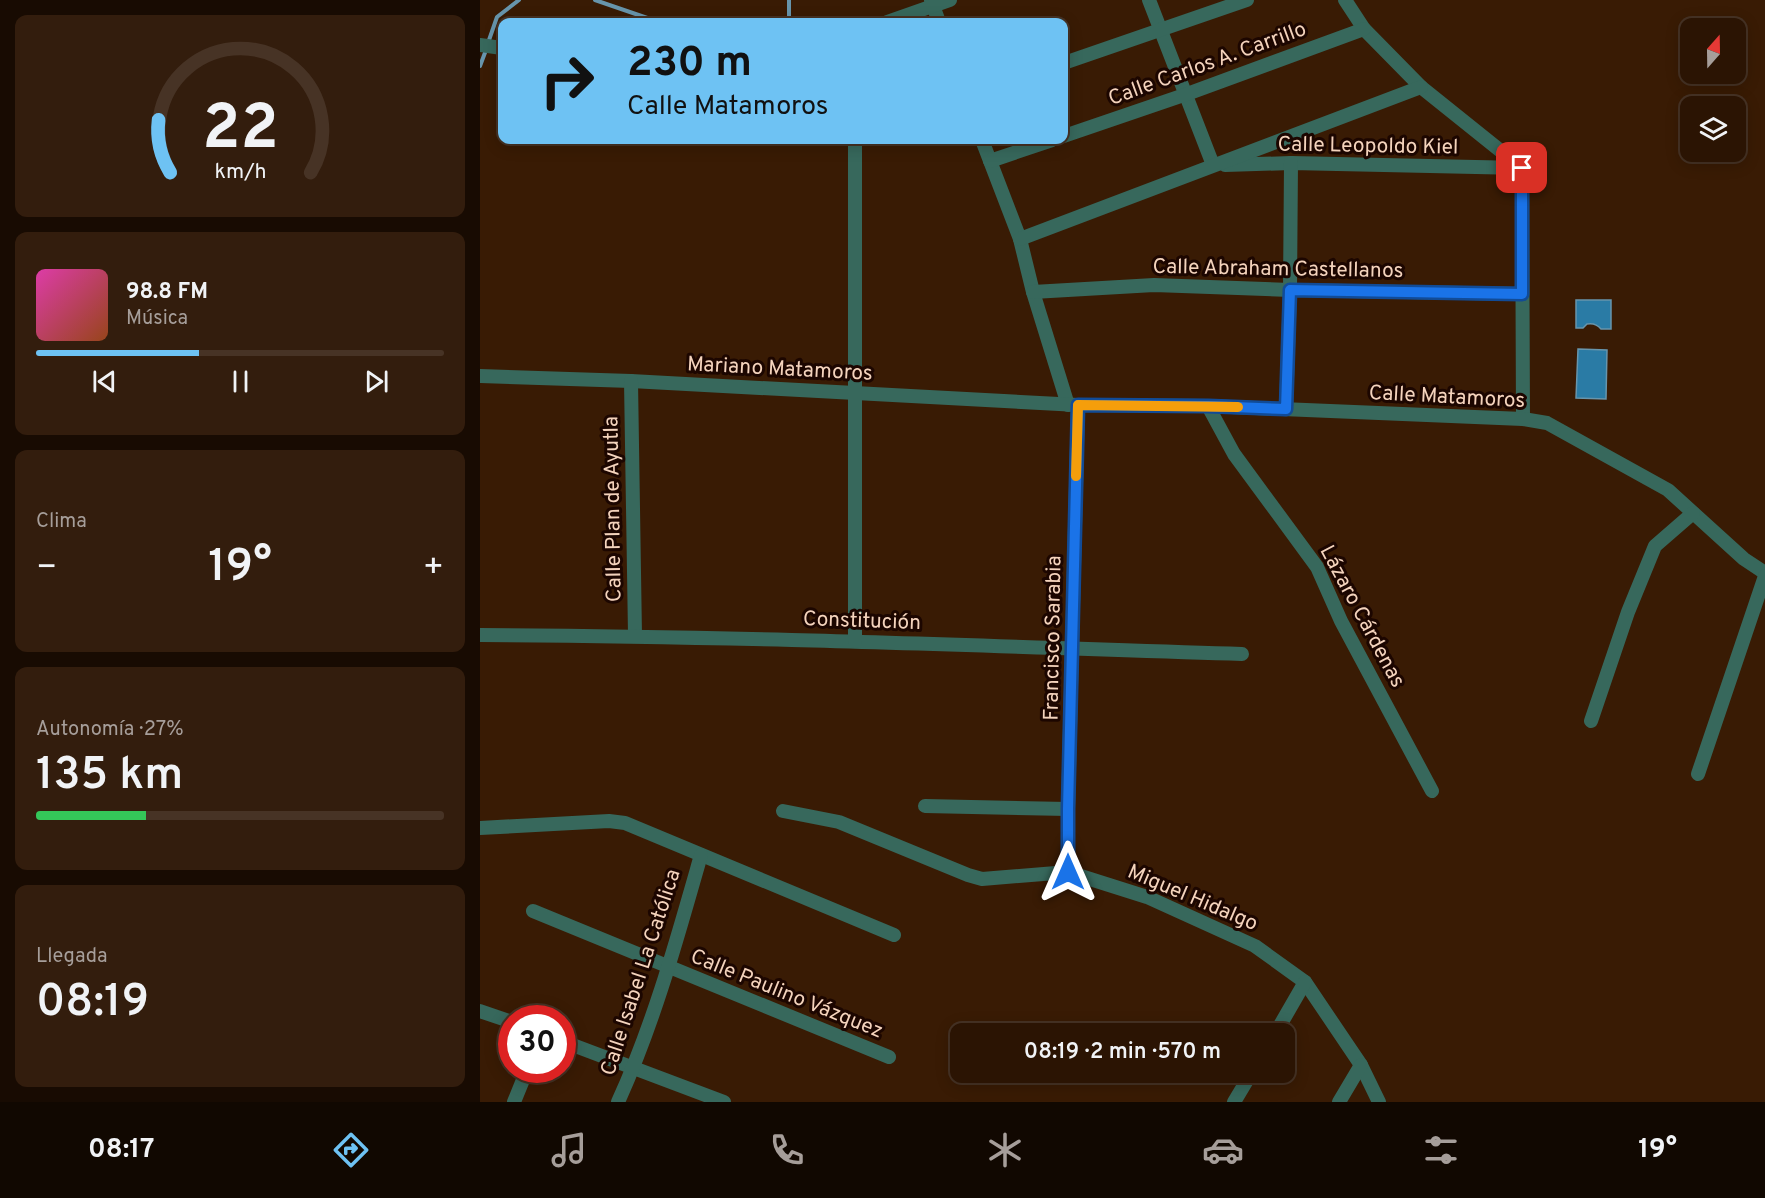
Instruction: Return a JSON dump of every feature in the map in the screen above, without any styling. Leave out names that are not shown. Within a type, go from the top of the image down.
[{"type":"street","points":[[896,18],[932,3],[950,0]]},
{"type":"street","points":[[1149,0],[1214,165]]},
{"type":"street","points":[[1068,62],[1247,0]]},
{"type":"street","points":[[1345,0],[1364,29],[1422,87],[1522,168],[1522,419]]},
{"type":"street","points":[[932,3],[938,18]]},
{"type":"street","name":"Calle Carlos A. Carrillo","points":[[1068,135],[1364,29]]},
{"type":"street","points":[[480,45],[498,47]]},
{"type":"street","points":[[1020,239],[1422,87]]},
{"type":"street","points":[[855,144],[855,641]]},
{"type":"street","name":"Francisco Sarabia","points":[[984,144],[1020,239],[1033,292],[1073,405],[1073,649],[1068,872]]},
{"type":"street","points":[[990,160],[1040,144]]},
{"type":"street","points":[[1286,409],[1291,163]]},
{"type":"street","name":"Calle Leopoldo Kiel","points":[[1214,165],[1291,163],[1522,168]]},
{"type":"street","name":"Calle Abraham Castellanos","points":[[1033,292],[1154,285],[1522,294]]},
{"type":"street","name":"Mariano Matamoros","points":[[480,376],[631,381],[1073,405]]},
{"type":"street","name":"Calle Plan de Ayutla","points":[[631,381],[635,635]]},
{"type":"street","name":"Calle Matamoros","points":[[1073,405],[1208,406],[1522,419],[1547,423],[1668,490],[1744,559],[1765,574]]},
{"type":"street","name":"Lázaro Cárdenas","points":[[1208,406],[1234,454],[1317,567],[1341,621],[1432,791]]},
{"type":"street","points":[[1591,721],[1628,612],[1655,546],[1693,513]]},
{"type":"street","points":[[1698,774],[1765,574]]},
{"type":"street","name":"Constitución","points":[[480,635],[635,635],[1242,654]]},
{"type":"street","points":[[925,806],[1068,809]]},
{"type":"street","name":"Miguel Hidalgo","points":[[783,811],[839,822],[982,879],[1068,872],[1147,897],[1255,946],[1305,982],[1361,1065],[1379,1102]]},
{"type":"street","points":[[480,828],[609,821],[625,823],[894,935]]},
{"type":"street","name":"Calle Isabel La Católica","points":[[618,1102],[633,1068],[668,967],[701,855]]},
{"type":"street","name":"Calle Paulino Vázquez","points":[[533,911],[890,1057]]},
{"type":"street","points":[[1281,1023],[1305,982]]},
{"type":"street","points":[[480,1011],[498,1017]]},
{"type":"street","points":[[576,1046],[724,1102]]},
{"type":"street","points":[[1339,1102],[1361,1065]]},
{"type":"street","points":[[514,1102],[522,1083]]},
{"type":"street","points":[[1234,1102],[1245,1083]]},
{"type":"water","points":[[1576,300],[1611,300],[1611,329],[1601,329],[1591,324],[1583,328],[1576,328]]},
{"type":"water","points":[[1578,349],[1607,350],[1606,399],[1576,398]]},
{"type":"waterway","points":[[488,43],[497,17],[519,0]]},
{"type":"waterway","points":[[595,0],[647,18]]},
{"type":"waterway","points":[[789,0],[789,18]]},
{"type":"waterway","points":[[480,66],[486,50]]},
{"type":"slow traffic","points":[[1076,476],[1078,405],[1238,407]]},
{"type":"route","points":[[1068,872],[1078,405],[1286,409],[1290,290],[1522,294],[1522,168]]}]
